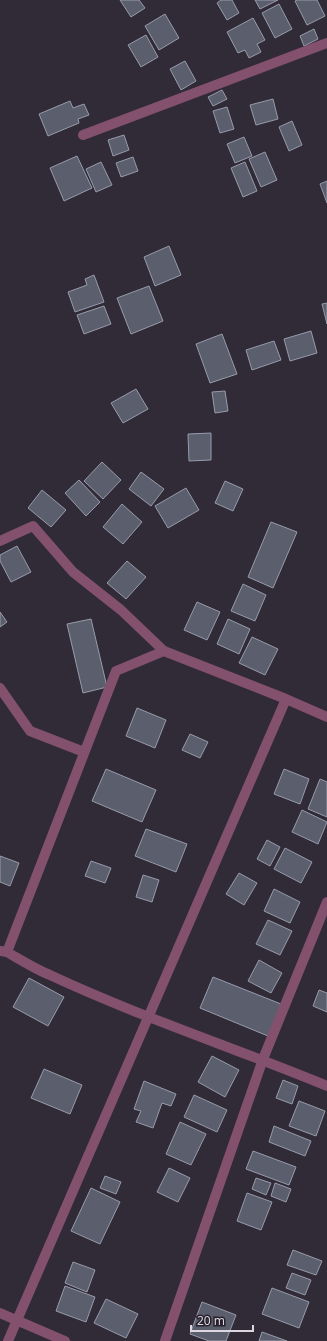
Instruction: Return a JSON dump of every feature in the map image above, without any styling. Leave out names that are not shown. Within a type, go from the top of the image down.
[{"type":"street","points":[[83,135],[327,43]]},
{"type":"street","points":[[0,541],[33,526],[72,572],[121,610],[164,651],[286,699],[327,717]]},
{"type":"street","points":[[164,651],[116,671],[3,952],[48,975],[148,1017],[263,1060],[327,1086]]},
{"type":"street","points":[[0,688],[30,731],[84,752]]},
{"type":"street","points":[[8,1341],[286,699]]},
{"type":"street","points":[[165,1341],[263,1060],[327,902]]},
{"type":"street","points":[[0,1313],[65,1341]]},
{"type":"building","points":[[120,0],[139,0],[145,8],[131,17]]},
{"type":"building","points":[[221,0],[232,0],[239,13],[227,20],[217,3]]},
{"type":"building","points":[[255,0],[278,0],[260,9]]},
{"type":"building","points":[[317,0],[325,16],[307,25],[295,1]]},
{"type":"building","points":[[279,4],[292,29],[275,38],[262,13]]},
{"type":"building","points":[[165,14],[179,38],[159,50],[145,26]]},
{"type":"building","points":[[253,18],[265,40],[257,44],[261,52],[249,58],[245,50],[238,53],[227,32]]},
{"type":"building","points":[[314,29],[318,39],[304,46],[300,36]]},
{"type":"building","points":[[146,35],[158,57],[141,67],[128,45]]},
{"type":"building","points":[[185,61],[196,81],[181,90],[170,69]]},
{"type":"building","points":[[222,90],[227,99],[213,106],[208,97]]},
{"type":"building","points":[[273,99],[278,119],[256,125],[250,105]]},
{"type":"building","points":[[70,101],[73,108],[84,104],[89,115],[78,119],[79,123],[48,136],[39,114]]},
{"type":"building","points":[[227,107],[234,129],[220,133],[213,111]]},
{"type":"building","points":[[292,121],[302,145],[289,151],[279,127]]},
{"type":"building","points":[[124,135],[129,150],[113,156],[108,140]]},
{"type":"building","points":[[244,137],[252,156],[235,163],[227,144]]},
{"type":"building","points":[[265,152],[277,180],[261,187],[249,159]]},
{"type":"building","points":[[77,156],[92,188],[64,201],[50,168]]},
{"type":"building","points":[[133,157],[138,171],[121,177],[116,163]]},
{"type":"building","points":[[101,162],[112,185],[96,192],[86,169]]},
{"type":"building","points":[[245,162],[257,191],[243,197],[231,168]]},
{"type":"building","points":[[327,181],[327,203],[320,184]]},
{"type":"building","points":[[169,246],[181,275],[155,286],[144,257]]},
{"type":"building","points":[[94,275],[104,302],[75,312],[68,292],[87,285],[85,279]]},
{"type":"building","points":[[149,286],[163,321],[131,334],[117,298]]},
{"type":"building","points":[[327,303],[327,324],[322,304]]},
{"type":"building","points":[[104,306],[111,324],[84,334],[77,315]]},
{"type":"building","points":[[311,331],[317,353],[290,361],[284,339]]},
{"type":"building","points":[[222,334],[237,374],[210,383],[196,344]]},
{"type":"building","points":[[274,341],[281,360],[252,370],[246,350]]},
{"type":"building","points":[[136,389],[148,409],[123,423],[111,403]]},
{"type":"building","points":[[225,391],[228,411],[215,413],[212,392]]},
{"type":"building","points":[[211,433],[211,460],[189,461],[188,434]]},
{"type":"building","points":[[102,462],[121,480],[103,499],[84,481]]},
{"type":"building","points":[[141,472],[164,489],[151,506],[129,489]]},
{"type":"building","points":[[79,480],[100,502],[86,516],[65,493]]},
{"type":"building","points":[[225,481],[243,489],[233,511],[215,503]]},
{"type":"building","points":[[186,488],[199,510],[168,528],[155,506]]},
{"type":"building","points":[[42,490],[66,510],[51,527],[28,508]]},
{"type":"building","points":[[122,504],[142,522],[123,544],[103,527]]},
{"type":"building","points":[[271,522],[297,532],[273,588],[248,577]]},
{"type":"building","points":[[17,546],[31,572],[11,582],[0,561],[0,555]]},
{"type":"building","points":[[127,561],[146,577],[126,599],[107,583]]},
{"type":"building","points":[[243,584],[266,595],[255,621],[231,611]]},
{"type":"building","points":[[197,602],[220,612],[207,640],[184,630]]},
{"type":"building","points":[[0,612],[7,622],[0,627]]},
{"type":"building","points":[[91,619],[107,687],[83,693],[67,624]]},
{"type":"building","points":[[228,619],[250,629],[239,654],[217,644]]},
{"type":"building","points":[[252,637],[278,649],[265,675],[239,663]]},
{"type":"building","points":[[137,708],[166,720],[155,748],[126,736]]},
{"type":"building","points":[[190,734],[208,742],[200,758],[182,750]]},
{"type":"building","points":[[106,769],[156,790],[142,822],[92,801]]},
{"type":"building","points":[[284,769],[309,779],[300,804],[274,794]]},
{"type":"building","points":[[320,779],[327,782],[327,817],[308,809]]},
{"type":"building","points":[[302,810],[327,822],[318,844],[292,832]]},
{"type":"building","points":[[146,829],[187,844],[176,872],[135,856]]},
{"type":"building","points":[[267,840],[280,847],[270,866],[257,859]]},
{"type":"building","points":[[285,848],[312,862],[301,883],[274,869]]},
{"type":"building","points":[[0,856],[19,863],[10,886],[0,882]]},
{"type":"building","points":[[91,861],[111,868],[105,883],[85,876]]},
{"type":"building","points":[[239,873],[257,883],[244,905],[226,894]]},
{"type":"building","points":[[143,875],[159,880],[152,902],[136,897]]},
{"type":"building","points":[[274,889],[300,902],[290,923],[264,911]]},
{"type":"building","points":[[268,920],[292,931],[280,955],[256,944]]},
{"type":"building","points":[[259,960],[282,973],[271,993],[248,981]]},
{"type":"building","points":[[213,977],[281,1004],[268,1036],[200,1008]]},
{"type":"building","points":[[29,978],[64,997],[48,1026],[13,1007]]},
{"type":"building","points":[[319,990],[327,993],[327,1012],[313,1006]]},
{"type":"building","points":[[212,1056],[239,1070],[225,1097],[198,1082]]},
{"type":"building","points":[[44,1069],[82,1085],[70,1114],[31,1098]]},
{"type":"building","points":[[283,1080],[298,1086],[292,1104],[276,1098]]},
{"type":"building","points":[[144,1081],[176,1094],[171,1106],[162,1103],[153,1128],[136,1122],[141,1111],[134,1109]]},
{"type":"building","points":[[194,1095],[227,1110],[217,1132],[184,1117]]},
{"type":"building","points":[[299,1101],[325,1111],[316,1136],[289,1126]]},
{"type":"building","points":[[180,1122],[206,1134],[191,1165],[166,1154]]},
{"type":"building","points":[[274,1126],[311,1141],[305,1156],[269,1142]]},
{"type":"building","points":[[253,1151],[296,1167],[289,1185],[246,1169]]},
{"type":"building","points":[[169,1168],[190,1178],[178,1202],[157,1192]]},
{"type":"building","points":[[105,1176],[121,1182],[116,1194],[100,1188]]},
{"type":"building","points":[[256,1178],[271,1183],[266,1195],[252,1189]]},
{"type":"building","points":[[275,1183],[291,1189],[286,1202],[271,1196]]},
{"type":"building","points":[[91,1188],[120,1202],[100,1244],[71,1231]]},
{"type":"building","points":[[247,1193],[272,1202],[261,1230],[237,1221]]},
{"type":"building","points":[[293,1250],[322,1261],[316,1275],[287,1265]]},
{"type":"building","points":[[73,1262],[95,1270],[87,1292],[65,1283]]},
{"type":"building","points":[[292,1273],[311,1280],[305,1295],[286,1288]]},
{"type":"building","points":[[65,1286],[95,1297],[86,1322],[56,1311]]},
{"type":"building","points":[[272,1288],[309,1302],[299,1328],[262,1314]]},
{"type":"building","points":[[106,1299],[138,1314],[126,1338],[94,1323]]},
{"type":"building","points":[[202,1302],[236,1315],[226,1341],[209,1341],[190,1334]]},
{"type":"building","points":[[262,1332],[287,1341],[259,1341]]}]
